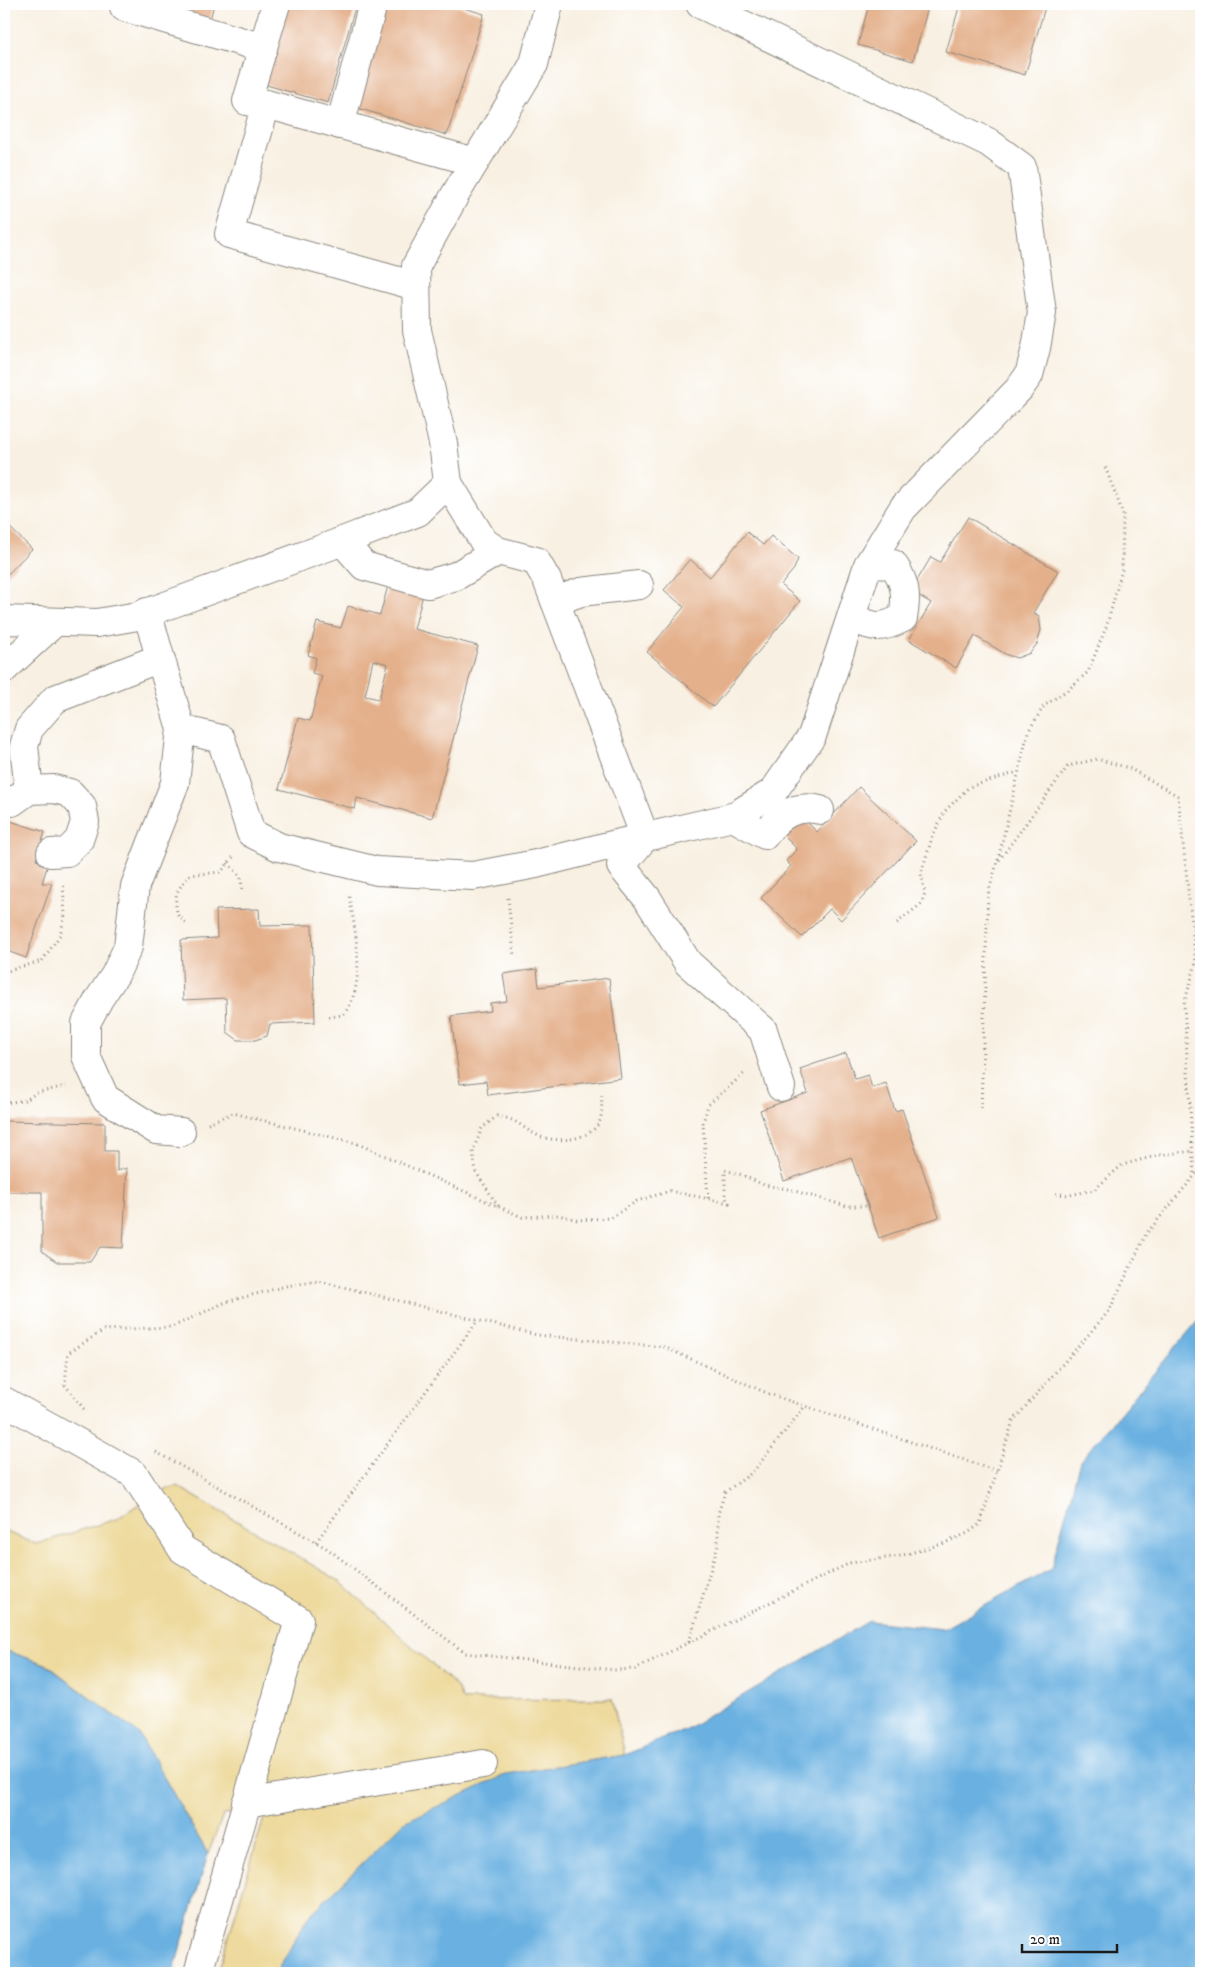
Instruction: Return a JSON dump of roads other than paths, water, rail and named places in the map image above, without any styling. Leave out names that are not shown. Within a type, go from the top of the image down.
[{"type":"street","points":[[125,4],[124,7],[263,48]]},
{"type":"street","points":[[276,4],[247,101],[266,104],[475,162]]},
{"type":"street","points":[[340,125],[373,4]]},
{"type":"street","points":[[549,4],[534,64],[475,162],[416,266],[417,330],[443,443],[448,483],[484,542],[498,551],[536,561],[547,580],[645,837]]},
{"type":"street","points":[[181,729],[221,739],[251,834],[279,847],[377,870],[473,876],[536,864],[733,817],[773,792],[812,736],[868,565],[903,508],[1018,389],[1029,375],[1042,313],[1022,166],[988,142],[700,4]]},
{"type":"street","points":[[266,104],[229,234],[416,286]]},
{"type":"street","points":[[4,620],[97,623],[147,612],[418,512],[448,483]]},
{"type":"street","points":[[342,541],[364,566],[428,584],[456,576],[498,551]]},
{"type":"street","points":[[851,618],[867,624],[886,627],[903,618],[906,600],[902,577],[893,564],[868,565]]},
{"type":"street","points":[[555,601],[580,592],[639,585]]},
{"type":"street","points":[[147,612],[181,729],[175,783],[135,886],[128,947],[115,975],[99,999],[86,1024],[86,1056],[105,1098],[156,1130],[181,1132]]},
{"type":"street","points":[[4,669],[55,622]]},
{"type":"street","points":[[57,852],[67,852],[79,840],[85,822],[82,806],[70,794],[54,789],[21,796],[24,746],[30,729],[55,699],[160,658]]},
{"type":"street","points":[[733,817],[765,835],[772,825],[793,810],[806,807],[820,810]]},
{"type":"street","points":[[645,837],[621,866],[647,898],[688,963],[763,1030],[782,1087]]},
{"type":"street","points":[[4,1401],[134,1474],[182,1548],[299,1620],[198,1973]]},
{"type":"street","points":[[246,1803],[484,1764]]},
{"type":"water","points":[[1201,1317],[1201,1973],[276,1973],[308,1917],[404,1822],[507,1774],[625,1755],[688,1728],[869,1621],[943,1629],[1051,1569],[1080,1461]]},
{"type":"water","points":[[4,1650],[45,1664],[139,1734],[208,1854],[173,1973],[4,1973]]}]
